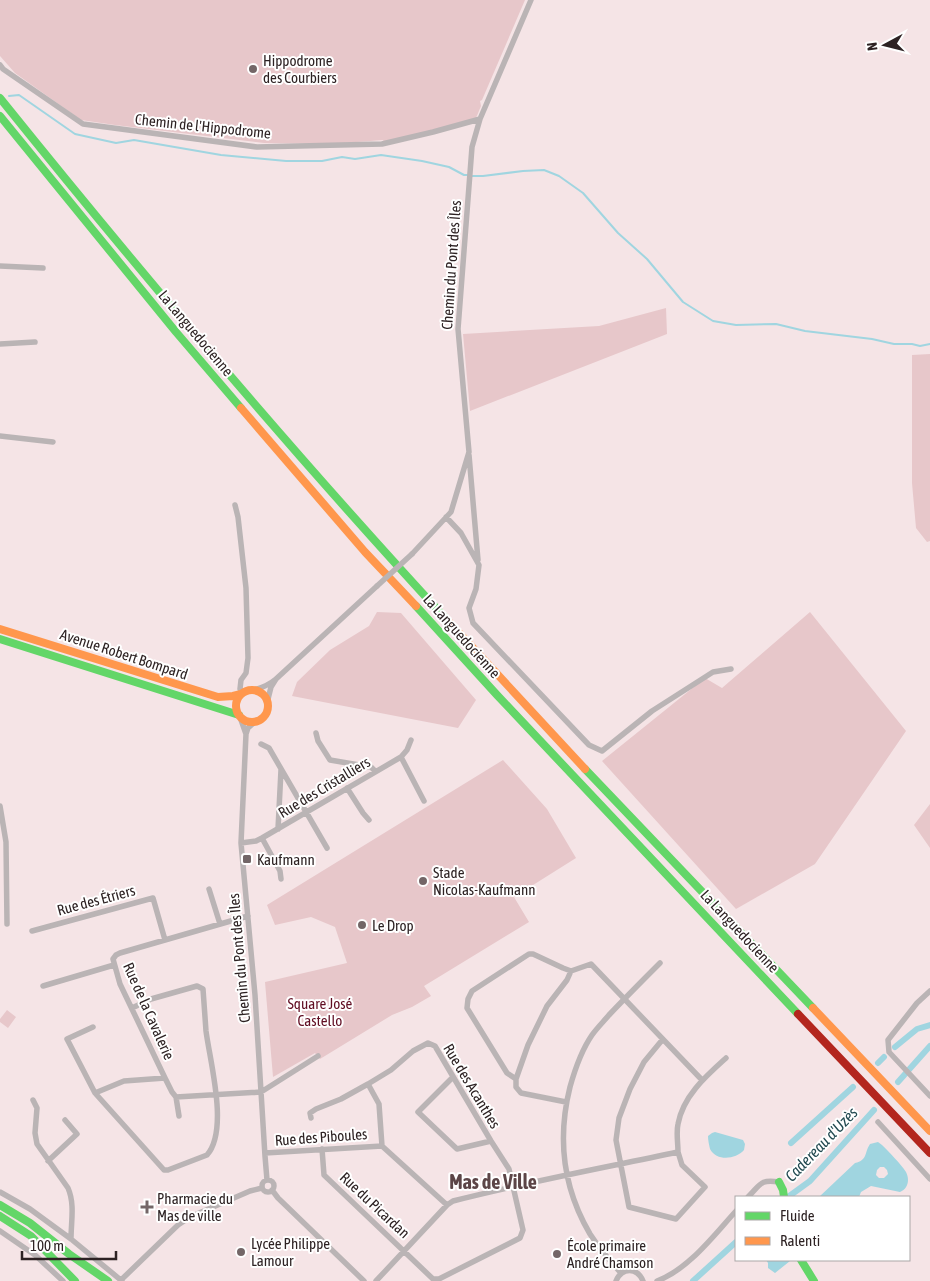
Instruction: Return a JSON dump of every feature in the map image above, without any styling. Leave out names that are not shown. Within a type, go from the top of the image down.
[{"type":"main road","name":"La Languedocienne","points":[[0,98],[201,343],[405,576],[930,1131]]},
{"type":"main road","name":"La Languedocienne","points":[[0,116],[176,332],[366,552],[497,695],[930,1153]]},
{"type":"main road","name":"Avenue Robert Bompard","points":[[0,629],[218,697],[242,693]]},
{"type":"main road","name":"Avenue Robert Bompard","points":[[0,639],[240,716]]},
{"type":"main road","points":[[254,690],[264,696],[268,707],[261,719],[248,721],[240,716],[236,710],[236,704],[238,697],[242,693],[254,690]]},
{"type":"main road","points":[[779,1182],[784,1196]]},
{"type":"main road","points":[[0,1205],[30,1223],[108,1281]]},
{"type":"main road","points":[[0,1216],[31,1236],[74,1281]]},
{"type":"main road","points":[[802,1261],[814,1281]]},
{"type":"street","name":"Chemin du Pont des Îles","points":[[276,679],[412,554],[451,512],[469,452],[458,329],[472,147],[480,118],[531,0]]},
{"type":"street","name":"Chemin de l'Hippodrome","points":[[0,65],[2,69],[83,124],[248,146],[382,144],[480,118]]},
{"type":"street","points":[[0,266],[43,268]]},
{"type":"street","points":[[0,344],[35,342]]},
{"type":"street","points":[[0,436],[53,442]]},
{"type":"street","points":[[469,452],[479,565],[476,589],[469,608],[473,623],[589,745],[602,751],[652,711],[713,672],[732,669]]},
{"type":"street","points":[[235,505],[246,588],[248,658],[246,673],[240,685],[242,693]]},
{"type":"street","points":[[446,517],[461,533],[479,565]]},
{"type":"street","points":[[254,690],[265,687],[276,679]]},
{"type":"street","points":[[267,704],[271,687],[276,679]]},
{"type":"street","name":"Chemin du Pont des Îles","points":[[240,716],[246,734],[241,843],[255,995],[267,1180],[273,1183],[274,1188],[272,1190],[278,1198],[364,1281]]},
{"type":"street","points":[[246,734],[248,728],[257,720]]},
{"type":"street","points":[[316,733],[318,741],[330,760],[371,767],[375,771]]},
{"type":"street","points":[[411,740],[407,750],[401,757],[424,801]]},
{"type":"street","points":[[261,744],[269,748],[327,848]]},
{"type":"street","name":"Rue des Cristalliers","points":[[241,843],[256,841],[262,838],[401,757]]},
{"type":"street","points":[[278,829],[282,770]]},
{"type":"street","points":[[348,788],[369,820]]},
{"type":"street","points":[[0,806],[6,842],[7,924]]},
{"type":"street","points":[[262,838],[280,871],[281,879]]},
{"type":"street","points":[[209,889],[220,924]]},
{"type":"street","name":"Rue des Étriers","points":[[32,931],[153,898],[166,940]]},
{"type":"street","name":"Rue de la Cavalerie","points":[[180,1116],[176,1097],[120,984],[113,959],[116,955],[248,916]]},
{"type":"street","points":[[516,1079],[508,1073],[466,1008],[472,991],[529,954],[533,954],[572,971],[591,964],[702,1080]]},
{"type":"street","points":[[621,1273],[590,1233],[576,1205],[566,1175],[563,1123],[575,1067],[592,1034],[623,999],[660,963]]},
{"type":"street","points":[[43,986],[114,965]]},
{"type":"street","points":[[566,1102],[521,1093],[516,1087],[516,1079],[528,1045],[548,1006],[572,971]]},
{"type":"street","points":[[93,1027],[67,1039],[95,1093],[164,1170],[200,1159],[211,1151],[217,1129],[214,1072],[206,1032],[203,989],[197,986],[151,999],[132,1008]]},
{"type":"street","points":[[930,991],[916,1003],[888,1040],[889,1052],[930,1096]]},
{"type":"street","points":[[663,1039],[644,1062],[630,1089],[619,1118],[616,1140],[619,1164],[629,1206],[676,1219],[705,1186],[682,1165],[678,1152],[678,1124],[688,1098],[702,1080],[726,1058]]},
{"type":"street","name":"Rue des Acanthes","points":[[368,1084],[391,1070],[413,1051],[428,1042],[435,1046],[509,1169],[524,1230],[520,1238],[439,1279],[433,1279],[405,1251]]},
{"type":"street","points":[[176,1097],[261,1092],[318,1056]]},
{"type":"street","points":[[454,1077],[418,1112],[457,1148],[491,1141]]},
{"type":"street","points":[[95,1093],[124,1082],[165,1078]]},
{"type":"street","points":[[311,1118],[310,1113],[316,1109],[341,1099],[368,1084],[379,1104],[382,1146]]},
{"type":"street","points":[[33,1100],[37,1108],[35,1134],[37,1144],[71,1195],[71,1239]]},
{"type":"street","points":[[48,1161],[77,1134],[65,1120]]},
{"type":"street","points":[[878,1122],[930,1179]]},
{"type":"street","name":"Rue des Piboules","points":[[264,1153],[382,1146],[447,1205]]},
{"type":"street","name":"Rue du Picardan","points":[[322,1149],[324,1175],[405,1251]]},
{"type":"street","points":[[376,1281],[447,1205],[453,1201],[678,1152]]},
{"type":"street","points":[[262,1188],[267,1180]]},
{"type":"street","points":[[749,1196],[761,1183],[766,1181],[779,1182]]},
{"type":"street","points":[[262,1188],[266,1192],[272,1190]]},
{"type":"street","points":[[0,1192],[30,1209],[122,1280],[178,1225],[190,1217],[250,1191],[262,1188]]},
{"type":"street","points":[[658,1281],[694,1257],[735,1211]]},
{"type":"street","points":[[0,1231],[35,1255],[63,1281]]},
{"type":"street","points":[[616,1281],[621,1273],[629,1270],[641,1276],[643,1281]]},
{"type":"green space","name":"Hippodrome des Courbiers","points":[[0,0],[525,0],[480,101],[481,106],[476,118],[384,142],[383,140],[331,144],[264,143],[81,120],[15,73],[0,56]]},
{"type":"green space","points":[[666,308],[667,334],[470,411],[463,334],[599,326]]},
{"type":"green space","points":[[930,354],[930,541],[927,542],[916,528],[912,483],[912,355]]},
{"type":"green space","points":[[377,612],[401,613],[476,700],[458,728],[292,696],[297,682],[330,650],[369,626]]},
{"type":"green space","points":[[810,612],[906,731],[815,864],[736,909],[602,761],[705,678],[722,688]]},
{"type":"green space","name":"Stade Nicolas-Kaufmann","points":[[503,760],[547,809],[576,858],[514,897],[529,922],[424,986],[431,996],[412,1007],[392,1015],[320,1059],[315,1053],[273,1077],[265,982],[347,963],[335,927],[311,917],[275,925],[267,905]]},
{"type":"green space","points":[[930,804],[930,848],[914,825]]},
{"type":"green space","points":[[7,1010],[16,1017],[8,1028],[0,1022],[0,1019]]},
{"type":"water","points":[[715,1132],[743,1140],[745,1144],[744,1150],[732,1157],[717,1156],[710,1149],[708,1139],[708,1136]]},
{"type":"water","points":[[878,1142],[904,1169],[908,1178],[908,1184],[905,1189],[900,1192],[871,1186],[861,1192],[859,1196],[820,1196],[855,1163],[862,1160],[870,1144]],"holes":[[[880,1167],[884,1167],[888,1174],[884,1178],[879,1178],[876,1175]]]},
{"type":"water","points":[[767,1261],[790,1261],[775,1273],[768,1268]]},
{"type":"waterway","points":[[9,96],[19,95],[75,134],[116,143],[134,140],[221,155],[286,161],[322,161],[342,157],[355,159],[381,155],[449,167],[464,175],[468,175]]},
{"type":"waterway","points":[[472,176],[544,170],[559,176],[583,193],[618,233],[647,259],[683,302],[713,321],[736,325],[776,324],[805,331],[872,339],[894,344],[920,346],[930,344]]},
{"type":"waterway","points":[[895,1047],[917,1029],[930,1025]]},
{"type":"waterway","points":[[898,1082],[930,1046]]},
{"type":"waterway","points":[[878,1063],[884,1057]]},
{"type":"waterway","points":[[791,1143],[853,1087]]},
{"type":"waterway","name":"Cadereau d'Uzès","points":[[789,1196],[810,1181],[874,1110]]},
{"type":"waterway","name":"Cadereau d'Uzès","points":[[693,1281],[735,1243]]},
{"type":"traffic: fast","points":[[0,98],[220,363],[332,493],[448,621]]},
{"type":"traffic: fast","points":[[0,116],[176,332],[241,408]]},
{"type":"traffic: fast","points":[[416,606],[497,695],[798,1014]]},
{"type":"traffic: fast","points":[[0,639],[239,715]]},
{"type":"traffic: fast","points":[[585,769],[813,1008]]},
{"type":"traffic: fast","points":[[779,1182],[784,1196]]},
{"type":"traffic: fast","points":[[0,1205],[30,1223],[69,1254],[108,1281]]},
{"type":"traffic: fast","points":[[0,1216],[31,1236],[75,1281]]},
{"type":"traffic: fast","points":[[802,1261],[814,1281]]},
{"type":"traffic: slow","points":[[241,408],[365,552],[416,606]]},
{"type":"traffic: slow","points":[[448,621],[585,769]]},
{"type":"traffic: slow","points":[[0,629],[218,697],[241,694]]},
{"type":"traffic: slow","points":[[252,690],[258,691],[263,695],[267,700],[268,706],[267,712],[263,717],[258,721],[252,722],[246,721],[241,717],[237,712],[236,706],[237,700],[241,695],[246,691],[252,690]]},
{"type":"traffic: slow","points":[[813,1008],[930,1131]]},
{"type":"traffic: jam","points":[[798,1014],[930,1153]]},
{"type":"place","name":"Hippodrome des Courbiers","points":[[253,69]]},
{"type":"place","name":"Kaufmann","points":[[247,859]]},
{"type":"place","name":"Stade Nicolas-Kaufmann","points":[[423,881]]},
{"type":"place","name":"Le Drop","points":[[362,925]]},
{"type":"place","name":"Pharmacie du Mas de ville","points":[[147,1207]]},
{"type":"place","name":"Lycée Philippe Lamour","points":[[241,1252]]},
{"type":"place","name":"École primaire André Chamson","points":[[557,1254]]},
{"type":"district","name":"Mas de Ville","points":[[493,1181]]},
{"type":"park label","name":"Square José Castello","points":[[320,1012]]}]
